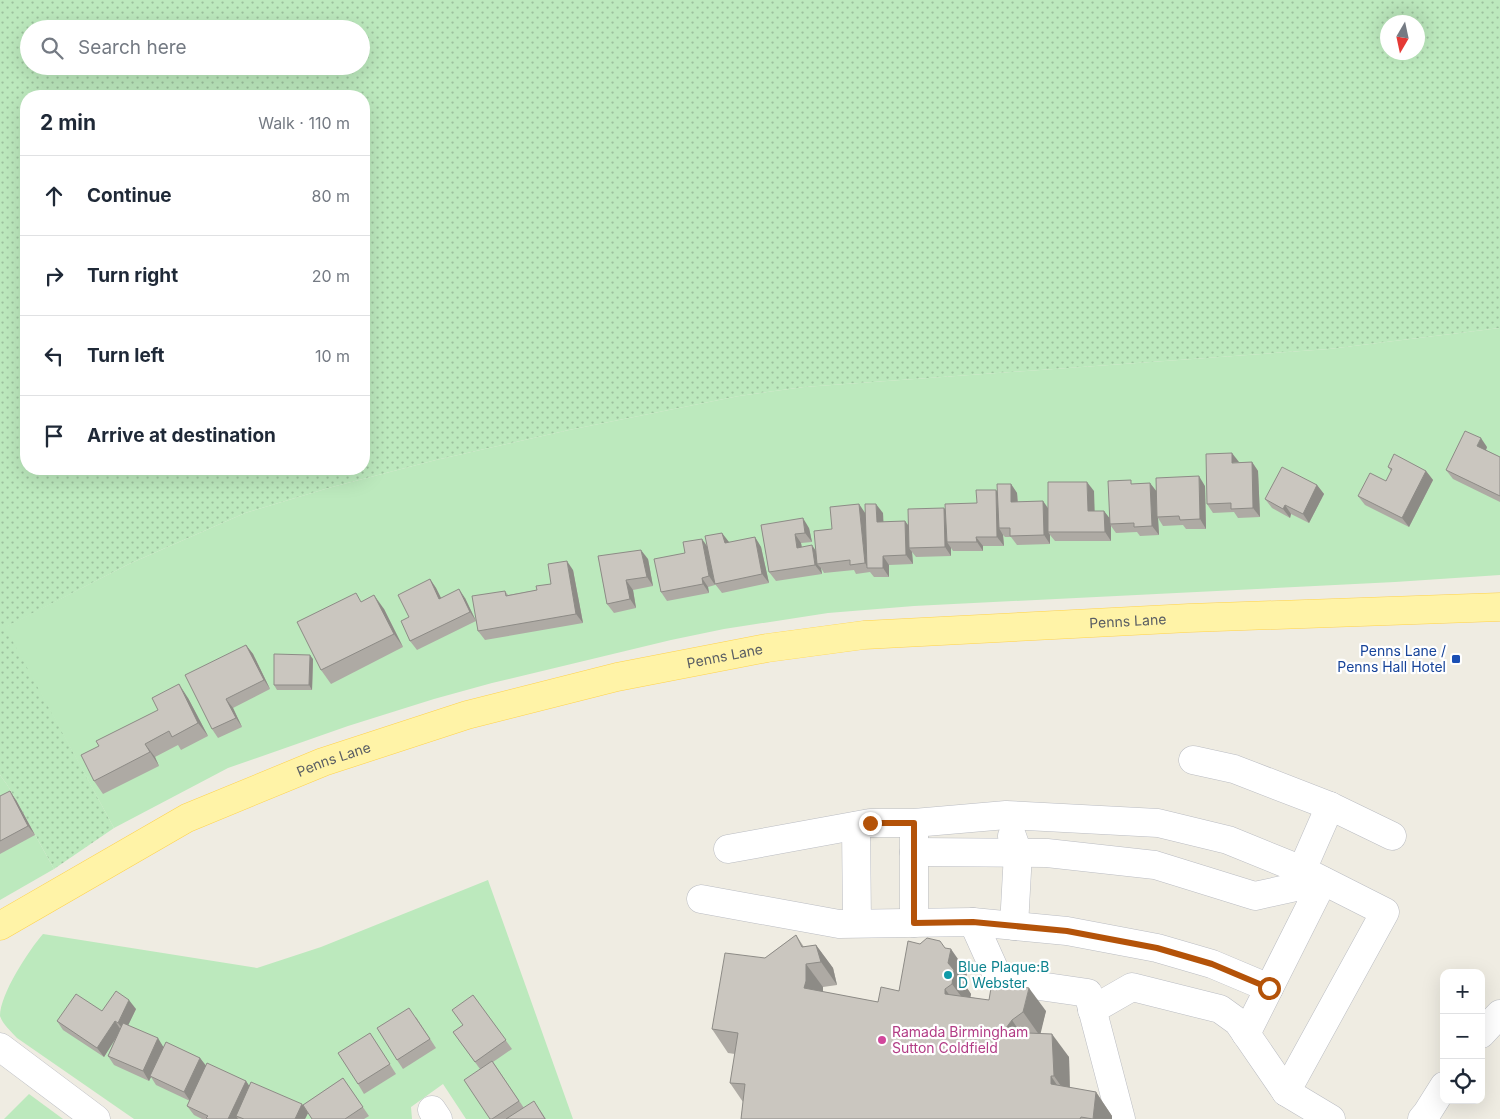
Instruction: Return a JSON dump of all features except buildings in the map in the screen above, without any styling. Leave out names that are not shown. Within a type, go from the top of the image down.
[{"type":"main road","name":"Penns Lane","points":[[0,926],[187,818],[323,762],[467,715],[618,677],[767,648],[864,635],[1199,618],[1500,607]]},
{"type":"street","points":[[1193,760],[1234,769],[1330,806],[1392,836]]},
{"type":"street","points":[[1246,1034],[1269,988],[1312,876],[1330,806]]},
{"type":"street","points":[[1006,815],[1018,853],[1014,926]]},
{"type":"street","points":[[728,849],[870,823],[914,823],[1006,815],[1158,823],[1228,840],[1312,876],[1385,912],[1286,1092]]},
{"type":"street","points":[[914,823],[914,923]]},
{"type":"street","points":[[856,826],[857,923]]},
{"type":"street","points":[[914,852],[1047,853],[1155,865],[1255,896],[1312,876]]},
{"type":"street","points":[[701,899],[839,924],[973,922],[1067,931],[1157,948],[1212,964],[1269,988]]},
{"type":"street","points":[[973,922],[996,973],[1011,982],[1088,993],[1121,1119]]},
{"type":"street","points":[[1092,1010],[1132,987],[1220,1009],[1238,1022],[1286,1092],[1331,1119]]},
{"type":"street","points":[[1485,1030],[1500,1014]]},
{"type":"street","points":[[0,1048],[96,1119]]},
{"type":"street","points":[[1422,1119],[1440,1093]]},
{"type":"green space","points":[[0,0],[1500,0],[1500,328],[1329,349],[804,387],[739,396],[569,430],[436,460],[332,487],[245,513],[129,564],[6,627],[114,828],[54,869],[0,775]]},
{"type":"green space","points":[[1500,328],[1500,575],[914,606],[828,613],[724,629],[492,683],[348,726],[228,768],[114,828],[5,627],[129,564],[245,513],[332,487],[436,460],[569,430],[739,396],[804,387],[1329,349]]},
{"type":"green space","points":[[0,775],[54,869],[0,900]]},
{"type":"green space","points":[[488,880],[573,1119],[466,1119],[443,1084],[411,1107],[412,1119],[134,1119],[17,1038],[5,1025],[0,1016],[1,1007],[10,985],[30,950],[43,934],[257,968],[321,947]]},
{"type":"green space","points":[[29,1094],[63,1119],[4,1119]]},
{"type":"place","name":"Penns Lane / Penns Hall Hotel","points":[[1456,659]]},
{"type":"place","name":"Blue Plaque:B D Webster","points":[[948,975]]},
{"type":"place","name":"Ramada Birmingham Sutton Coldfield","points":[[882,1040]]},
{"type":"route","points":[[870,823],[914,823],[914,923],[973,922],[1067,931],[1157,948],[1212,964],[1269,988]]}]
